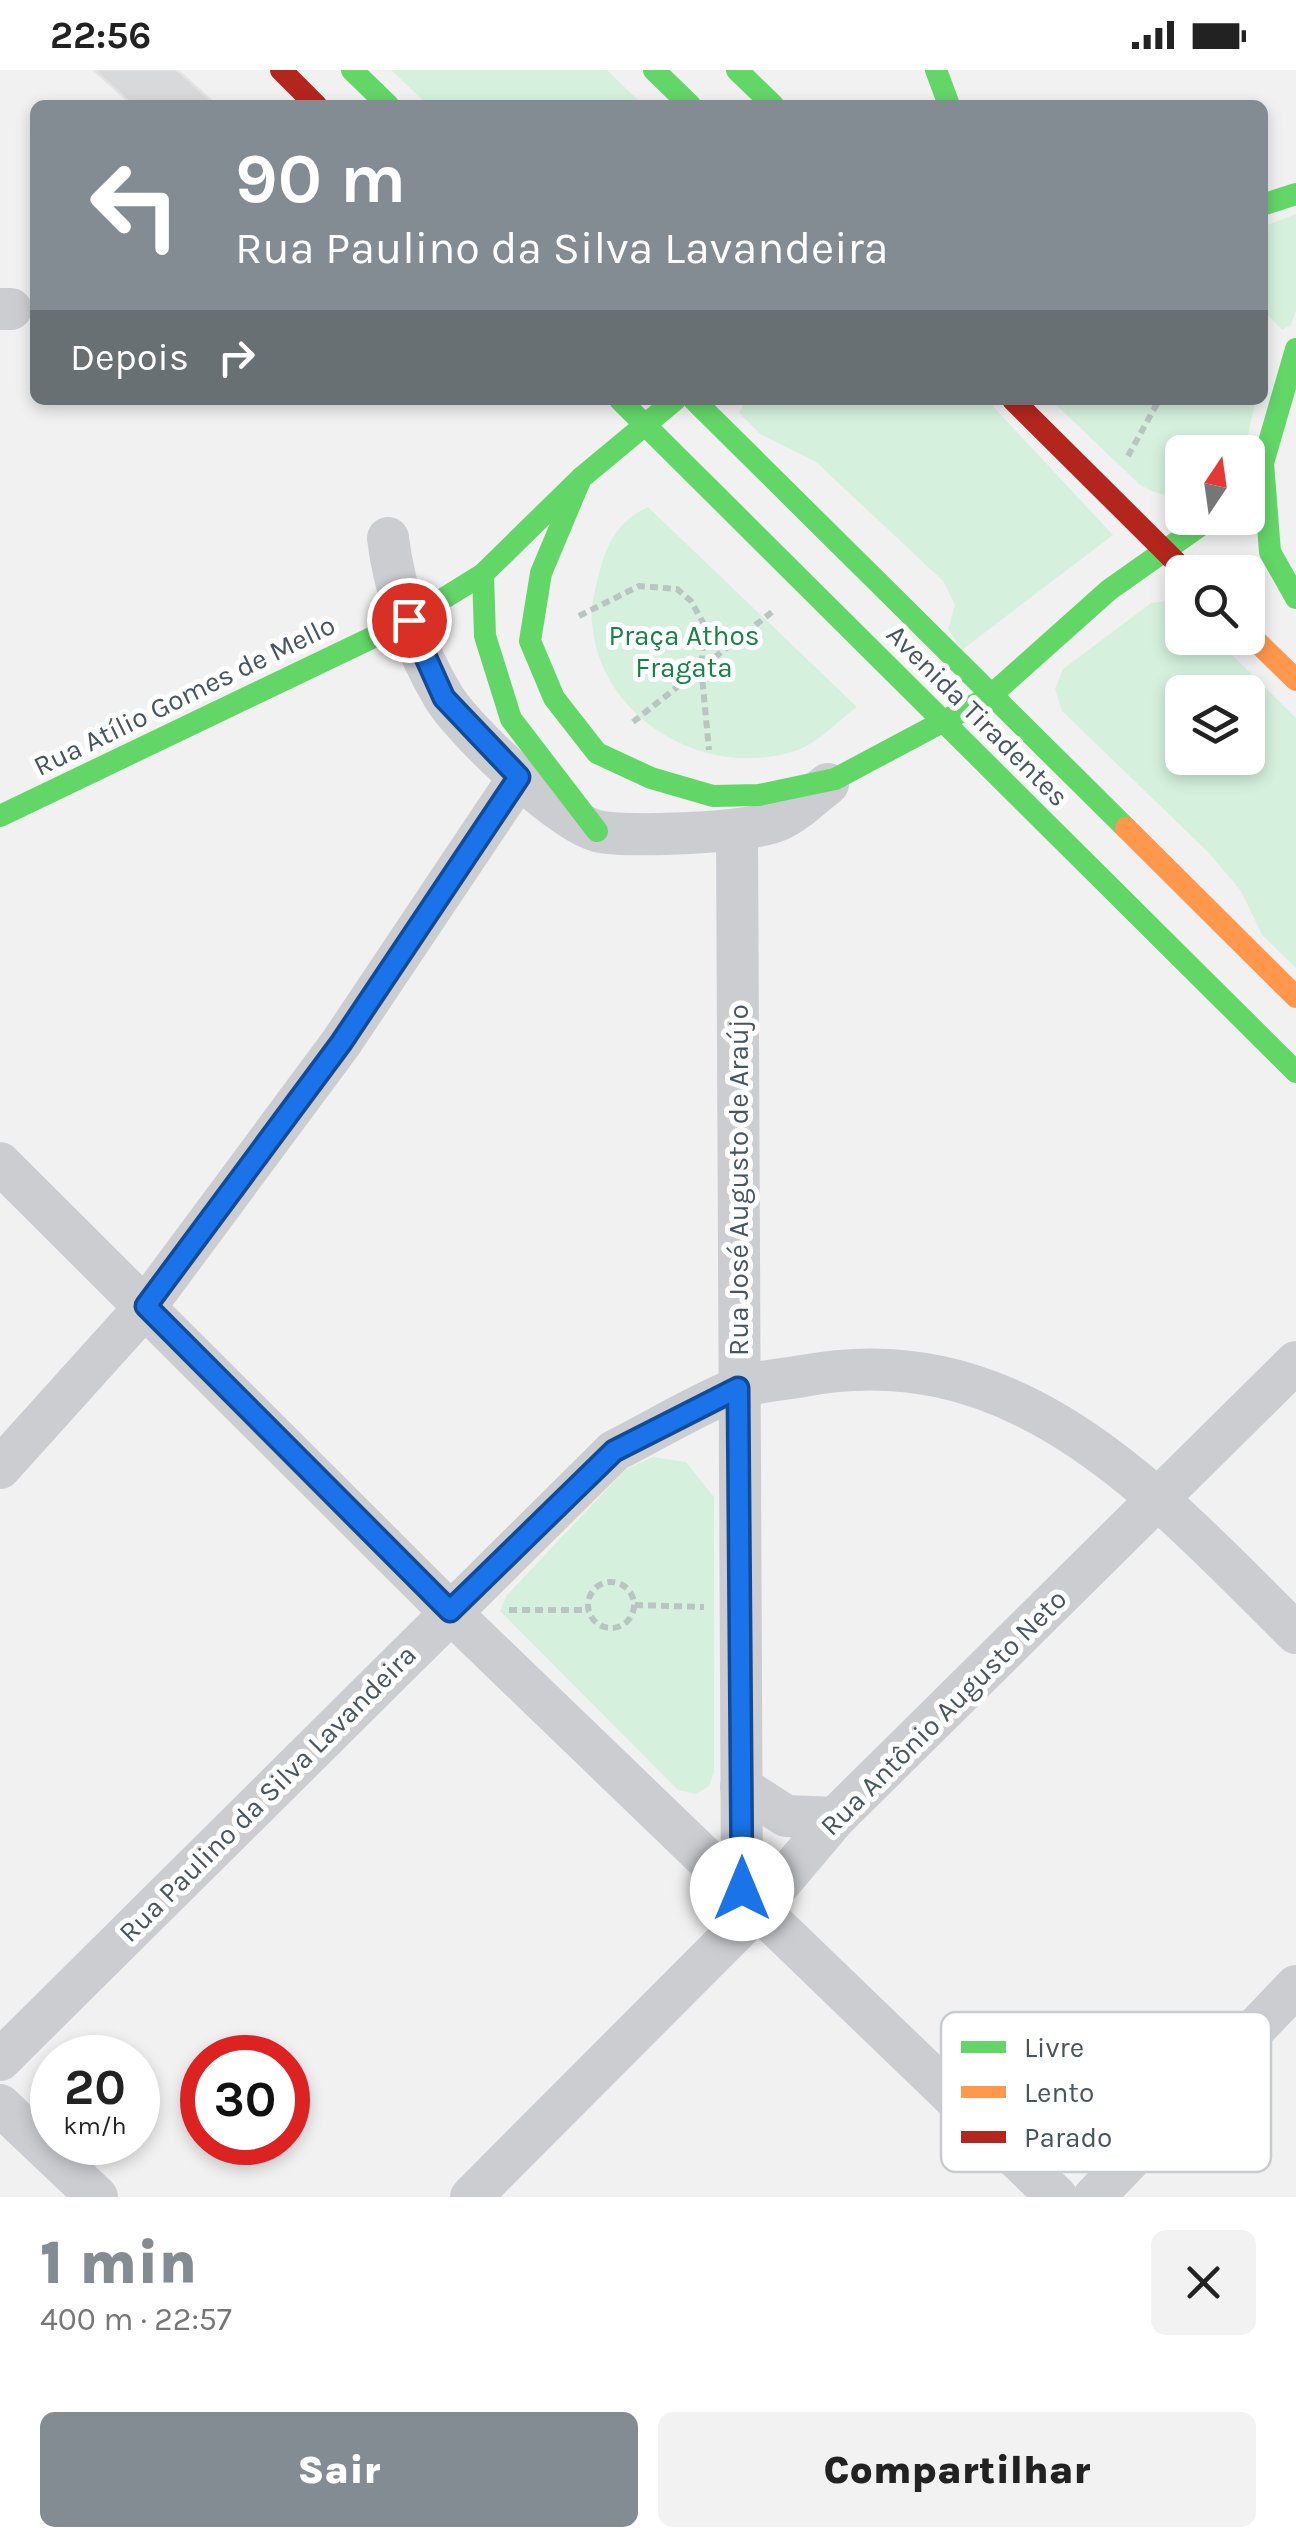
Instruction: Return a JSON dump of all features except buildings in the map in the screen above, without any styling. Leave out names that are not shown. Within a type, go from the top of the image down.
[{"type":"main road","points":[[281,70],[311,100]]},
{"type":"main road","points":[[352,70],[383,100]]},
{"type":"main road","points":[[654,70],[685,100]]},
{"type":"main road","points":[[738,70],[769,100]]},
{"type":"main road","points":[[936,70],[947,100]]},
{"type":"main road","points":[[1268,203],[1296,194]]},
{"type":"main road","points":[[1265,455],[1285,364]]},
{"type":"main road","name":"Avenida Tiradentes","points":[[625,405],[1296,1072]]},
{"type":"main road","name":"Rua Atílio Gomes de Mello","points":[[0,816],[409,620],[483,574],[581,478],[670,405]]},
{"type":"main road","name":"Avenida Tiradentes","points":[[699,405],[989,697],[1296,997]]},
{"type":"main road","points":[[1019,405],[1168,555]]},
{"type":"main road","points":[[581,478],[541,573],[530,641],[554,698],[597,753],[652,778],[713,796],[759,795],[835,779],[989,697],[1109,590],[1186,535]]},
{"type":"main road","points":[[1265,519],[1266,547],[1285,588],[1296,598]]},
{"type":"main road","points":[[483,574],[485,636],[510,719],[597,831]]},
{"type":"main road","points":[[1265,649],[1296,680]]},
{"type":"street","points":[[388,538],[409,620],[444,698],[519,777],[548,802],[597,831],[737,832],[780,820],[835,779]]},
{"type":"street","points":[[0,1468],[146,1306],[341,1043],[519,777]]},
{"type":"street","name":"Rua José Augusto de Araújo","points":[[737,832],[741,1786],[751,1898]]},
{"type":"street","points":[[0,1163],[450,1611],[941,2083]]},
{"type":"street","name":"Rua Antônio Augusto Neto","points":[[471,2197],[751,1898],[1296,1362]]},
{"type":"street","name":"Rua Paulino da Silva Lavandeira","points":[[0,2060],[614,1451],[738,1388],[854,1366],[909,1368],[974,1382],[1052,1421],[1157,1496],[1296,1632]]},
{"type":"street","points":[[741,1786],[786,1816],[835,1818]]},
{"type":"street","points":[[1271,2012],[1296,1986]]},
{"type":"street","points":[[0,2105],[97,2197]]},
{"type":"street","points":[[1032,2172],[1058,2197]]},
{"type":"street","points":[[1094,2197],[1118,2172]]},
{"type":"path","points":[[1108,494],[1156,405]]},
{"type":"path","points":[[530,641],[640,586],[660,584],[677,589],[691,601],[705,626],[701,666],[713,796]]},
{"type":"path","points":[[597,753],[701,666],[805,587]]},
{"type":"path","points":[[617,1581],[630,1590],[635,1605],[632,1618],[621,1627],[607,1628],[594,1622],[588,1610],[589,1594],[600,1583],[617,1581]]},
{"type":"path","points":[[635,1605],[740,1608]]},
{"type":"path","points":[[450,1611],[588,1610]]},
{"type":"green space","points":[[391,70],[607,70],[638,100],[423,100]]},
{"type":"green space","points":[[1296,214],[1296,311],[1291,325],[1282,330],[1268,315],[1268,225]]},
{"type":"green space","points":[[743,405],[992,405],[1113,535],[962,650],[948,629],[955,605],[943,581],[816,462],[760,434],[739,413]]},
{"type":"green space","points":[[1056,405],[1255,405],[1248,435],[1165,435],[1165,494],[1150,490]]},
{"type":"green space","name":"Praça Athos Fragata","points":[[648,507],[857,707],[803,748],[761,758],[727,757],[694,749],[663,734],[636,714],[614,688],[599,657],[592,609],[611,540],[630,518]]},
{"type":"green space","points":[[1165,601],[1165,655],[1232,655],[1252,675],[1165,675],[1165,775],[1265,775],[1265,687],[1296,718],[1296,968],[1262,935],[1241,891],[1209,853],[1062,711],[1055,689],[1063,669],[1151,603]]},
{"type":"green space","points":[[653,1457],[686,1462],[714,1497],[714,1772],[709,1786],[696,1794],[678,1790],[500,1611],[506,1596],[626,1469]]},
{"type":"traffic: fast","points":[[352,70],[383,100]]},
{"type":"traffic: fast","points":[[654,70],[685,100]]},
{"type":"traffic: fast","points":[[737,70],[768,100]]},
{"type":"traffic: fast","points":[[936,70],[947,100]]},
{"type":"traffic: fast","points":[[1268,203],[1296,194]]},
{"type":"traffic: fast","points":[[1265,456],[1296,349]]},
{"type":"traffic: fast","points":[[625,405],[1296,1072]]},
{"type":"traffic: fast","points":[[0,816],[409,620],[483,574],[581,478],[669,405]]},
{"type":"traffic: fast","points":[[699,405],[1126,828]]},
{"type":"traffic: fast","points":[[581,478],[541,573],[530,641],[554,698],[597,753],[651,778],[713,796],[759,795],[835,779],[989,697],[1109,590],[1187,535]]},
{"type":"traffic: fast","points":[[1265,488],[1270,552],[1296,598]]},
{"type":"traffic: fast","points":[[483,574],[485,636],[511,719],[597,831]]},
{"type":"traffic: slow","points":[[1265,650],[1296,680]]},
{"type":"traffic: slow","points":[[1126,828],[1296,997]]},
{"type":"traffic: jam","points":[[281,70],[311,100]]},
{"type":"traffic: jam","points":[[1018,405],[1169,555]]},
{"type":"route","points":[[409,620],[444,698],[519,777],[341,1043],[146,1306],[450,1611],[614,1451],[738,1388],[742,1889]]}]
